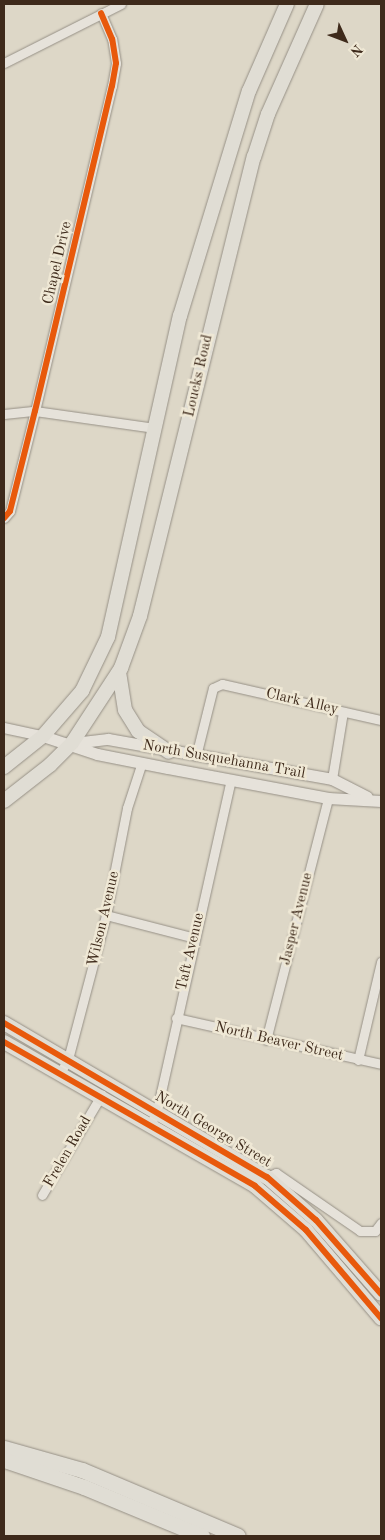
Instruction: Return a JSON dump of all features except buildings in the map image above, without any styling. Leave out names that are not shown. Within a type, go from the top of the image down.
[{"type":"highway","points":[[4,1448],[82,1470],[238,1536]]},
{"type":"highway","points":[[4,1460],[84,1487],[202,1536]]},
{"type":"main road","name":"Loucks Road","points":[[4,767],[43,736],[82,691],[108,637],[180,316],[249,91],[287,4]]},
{"type":"main road","name":"Loucks Road","points":[[4,801],[50,766],[72,743],[119,672],[140,616],[254,157],[268,114],[317,4]]},
{"type":"main road","points":[[119,672],[125,710],[138,731],[169,752]]},
{"type":"main road","name":"North Susquehanna Trail","points":[[43,736],[72,743],[97,754],[328,798],[376,800]]},
{"type":"main road","name":"North Susquehanna Trail","points":[[72,743],[108,739],[169,752],[332,779],[376,800]]},
{"type":"main road","name":"North George Street","points":[[4,1023],[157,1110],[267,1177],[316,1220],[381,1294]]},
{"type":"main road","name":"North George Street","points":[[4,1042],[255,1186],[306,1230],[381,1318]]},
{"type":"street","points":[[4,63],[121,4]]},
{"type":"street","name":"Chapel Drive","points":[[4,518],[10,512],[112,86],[116,63],[112,39],[102,14]]},
{"type":"street","points":[[4,414],[35,411],[155,428]]},
{"type":"street","name":"Clark Alley","points":[[196,756],[213,688],[222,684],[381,720]]},
{"type":"street","points":[[332,779],[343,712]]},
{"type":"street","points":[[4,728],[43,736]]},
{"type":"street","name":"Wilson Avenue","points":[[60,1073],[68,1059],[106,915],[127,808],[142,762]]},
{"type":"street","name":"Taft Avenue","points":[[150,1126],[157,1110],[176,1018],[231,779]]},
{"type":"street","name":"Jasper Avenue","points":[[266,1040],[328,798]]},
{"type":"street","points":[[106,915],[195,938]]},
{"type":"street","points":[[358,1060],[381,962]]},
{"type":"street","name":"North Beaver Street","points":[[176,1018],[266,1040],[381,1064]]},
{"type":"street","name":"Frelen Road","points":[[42,1195],[108,1083]]},
{"type":"street","points":[[267,1177],[276,1173],[360,1231],[375,1231],[381,1223]]},
{"type":"cycle path","points":[[4,518],[10,511],[112,86],[116,63],[112,39],[101,13]]},
{"type":"cycle path","points":[[4,1023],[267,1177],[316,1220],[381,1294]]},
{"type":"cycle path","points":[[4,1042],[255,1186],[306,1230],[381,1318]]}]
